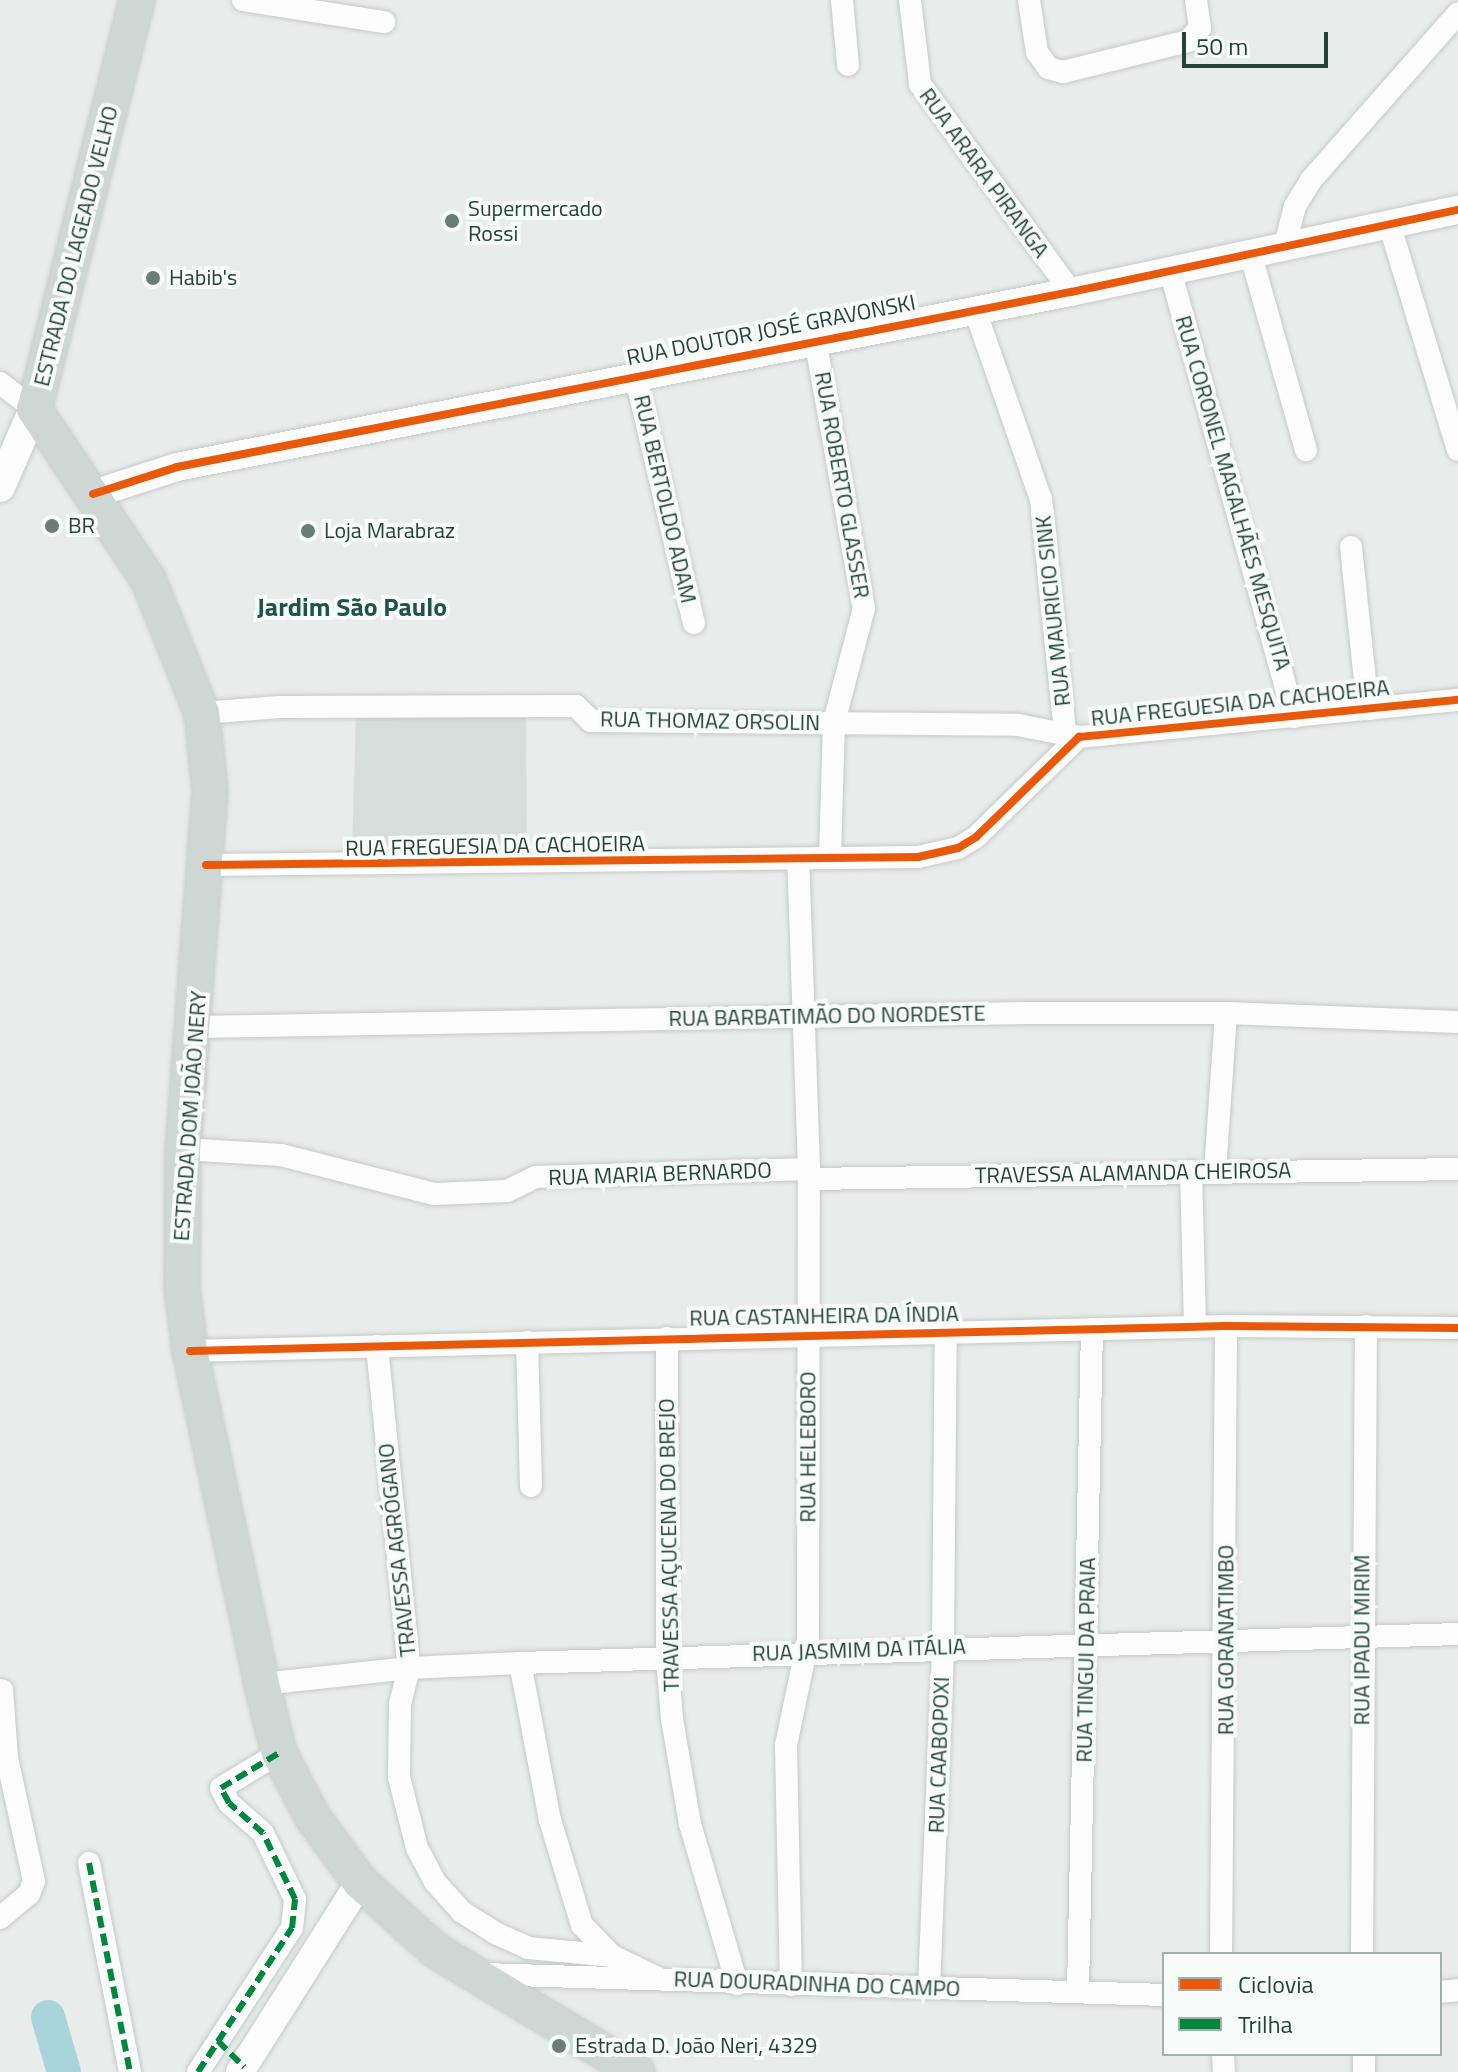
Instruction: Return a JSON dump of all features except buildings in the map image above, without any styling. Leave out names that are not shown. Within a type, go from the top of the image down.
[{"type":"main road","name":"ESTRADA DO LAGEADO VELHO","points":[[0,487],[34,409],[137,0]]},
{"type":"main road","name":"ESTRADA DOM JOÃO NERY","points":[[34,409],[148,579],[202,713],[210,791],[196,1027],[183,1149],[179,1229],[190,1351],[279,1753],[313,1818],[360,1882],[415,1933],[469,1973],[637,2072]]},
{"type":"street","points":[[243,0],[312,5],[384,22]]},
{"type":"street","points":[[842,0],[848,65]]},
{"type":"street","name":"RUA ARARA PIRANGA","points":[[910,0],[916,73],[924,92],[1071,292]]},
{"type":"street","points":[[1029,0],[1037,52],[1048,68],[1063,72],[1195,36],[1200,28],[1196,0]]},
{"type":"street","points":[[1285,245],[1295,206],[1311,180],[1458,12],[1454,0]]},
{"type":"street","name":"RUA DOUTOR JOSÉ GRAVONSKI","points":[[93,494],[177,467],[635,374],[1071,292],[1458,210]]},
{"type":"street","points":[[1389,223],[1458,450]]},
{"type":"street","points":[[1250,252],[1306,450]]},
{"type":"street","name":"RUA CORONEL MAGALHÃES MESQUITA","points":[[1170,270],[1294,717]]},
{"type":"street","name":"RUA MAURICIO SINK","points":[[975,310],[1041,499],[1072,734]]},
{"type":"street","name":"RUA ROBERTO GLASSER","points":[[815,339],[864,608],[834,722],[830,858]]},
{"type":"street","name":"RUA BERTOLDO ADAM","points":[[635,374],[694,623]]},
{"type":"street","points":[[0,383],[34,409]]},
{"type":"street","points":[[1351,547],[1368,709]]},
{"type":"street","name":"RUA FREGUESIA DA CACHOEIRA","points":[[206,865],[918,857],[958,848],[976,837],[1072,734],[1294,717],[1458,700]]},
{"type":"street","name":"RUA THOMAZ ORSOLIN","points":[[202,713],[280,707],[576,706],[591,721],[1018,725],[1072,734]]},
{"type":"street","name":"RUA HELEBORO","points":[[791,1985],[786,1745],[806,1652],[809,1174],[798,859]]},
{"type":"street","points":[[1215,1171],[1226,1013]]},
{"type":"street","name":"RUA BARBATIMÃO DO NORDESTE","points":[[196,1027],[803,1015],[1226,1013],[1458,1022]]},
{"type":"street","name":"RUA MARIA BERNARDO","points":[[183,1149],[281,1155],[434,1194],[507,1191],[536,1177],[809,1174]]},
{"type":"street","name":"TRAVESSA ALAMANDA CHEIROSA","points":[[809,1174],[1458,1169]]},
{"type":"street","points":[[1191,1171],[1195,1327]]},
{"type":"street","name":"RUA CASTANHEIRA DA ÍNDIA","points":[[190,1351],[1226,1326],[1458,1328]]},
{"type":"street","name":"RUA GORANATIMBO","points":[[1221,1952],[1227,1639],[1226,1326]]},
{"type":"street","name":"RUA IPADU MIRIM","points":[[1362,1952],[1361,1636],[1366,1326]]},
{"type":"street","name":"RUA TINGUI DA PRAIA","points":[[1078,1991],[1092,1329]]},
{"type":"street","name":"RUA CAABOPOXI","points":[[929,1987],[943,1647],[946,1332]]},
{"type":"street","name":"TRAVESSA AÇUCENA DO BREJO","points":[[667,1338],[667,1657],[690,1824],[737,1984]]},
{"type":"street","points":[[527,1342],[531,1486]]},
{"type":"street","name":"TRAVESSA AGRÓGANO","points":[[377,1346],[409,1668],[400,1704],[399,1777],[417,1848],[435,1882],[462,1912],[512,1943],[549,1952],[612,1956]]},
{"type":"street","name":"RUA JASMIM DA ITÁLIA","points":[[262,1684],[409,1668],[520,1663],[943,1647],[1458,1634]]},
{"type":"street","points":[[520,1663],[563,1875],[582,1925],[612,1956],[660,1980]]},
{"type":"street","points":[[0,1918],[29,1894],[34,1881],[7,1758],[2,1690]]},
{"type":"street","points":[[198,2072],[292,1928],[295,1899],[263,1833],[229,1803],[221,1788],[279,1753]]},
{"type":"street","points":[[89,1863],[130,2072]]},
{"type":"street","points":[[218,2041],[246,2070],[360,1882]]},
{"type":"street","name":"RUA DOURADINHA DO CAMPO","points":[[469,1973],[737,1984],[1162,1995]]},
{"type":"shaded area","points":[[356,716],[526,718],[527,846],[352,847]]},
{"type":"waterway","points":[[48,2017],[64,2072]]},
{"type":"marked path","points":[[198,2072],[292,1928],[295,1899],[263,1833],[229,1803],[221,1788],[279,1753]]},
{"type":"marked path","points":[[89,1863],[130,2072]]},
{"type":"marked path","points":[[218,2041],[244,2067]]},
{"type":"cycle path","points":[[93,494],[177,467],[1071,292],[1458,210]]},
{"type":"cycle path","points":[[206,865],[918,857],[958,848],[976,837],[1079,737],[1458,700]]},
{"type":"cycle path","points":[[190,1351],[1226,1326],[1458,1328]]},
{"type":"place","name":"Supermercado Rossi","points":[[452,221]]},
{"type":"place","name":"Habib's","points":[[153,278]]},
{"type":"place","name":"BR","points":[[52,526]]},
{"type":"place","name":"Loja Marabraz","points":[[308,531]]},
{"type":"place","name":"Estrada D. João Neri, 4329","points":[[559,2046]]},
{"type":"district","name":"Jardim São Paulo","points":[[352,607]]}]
